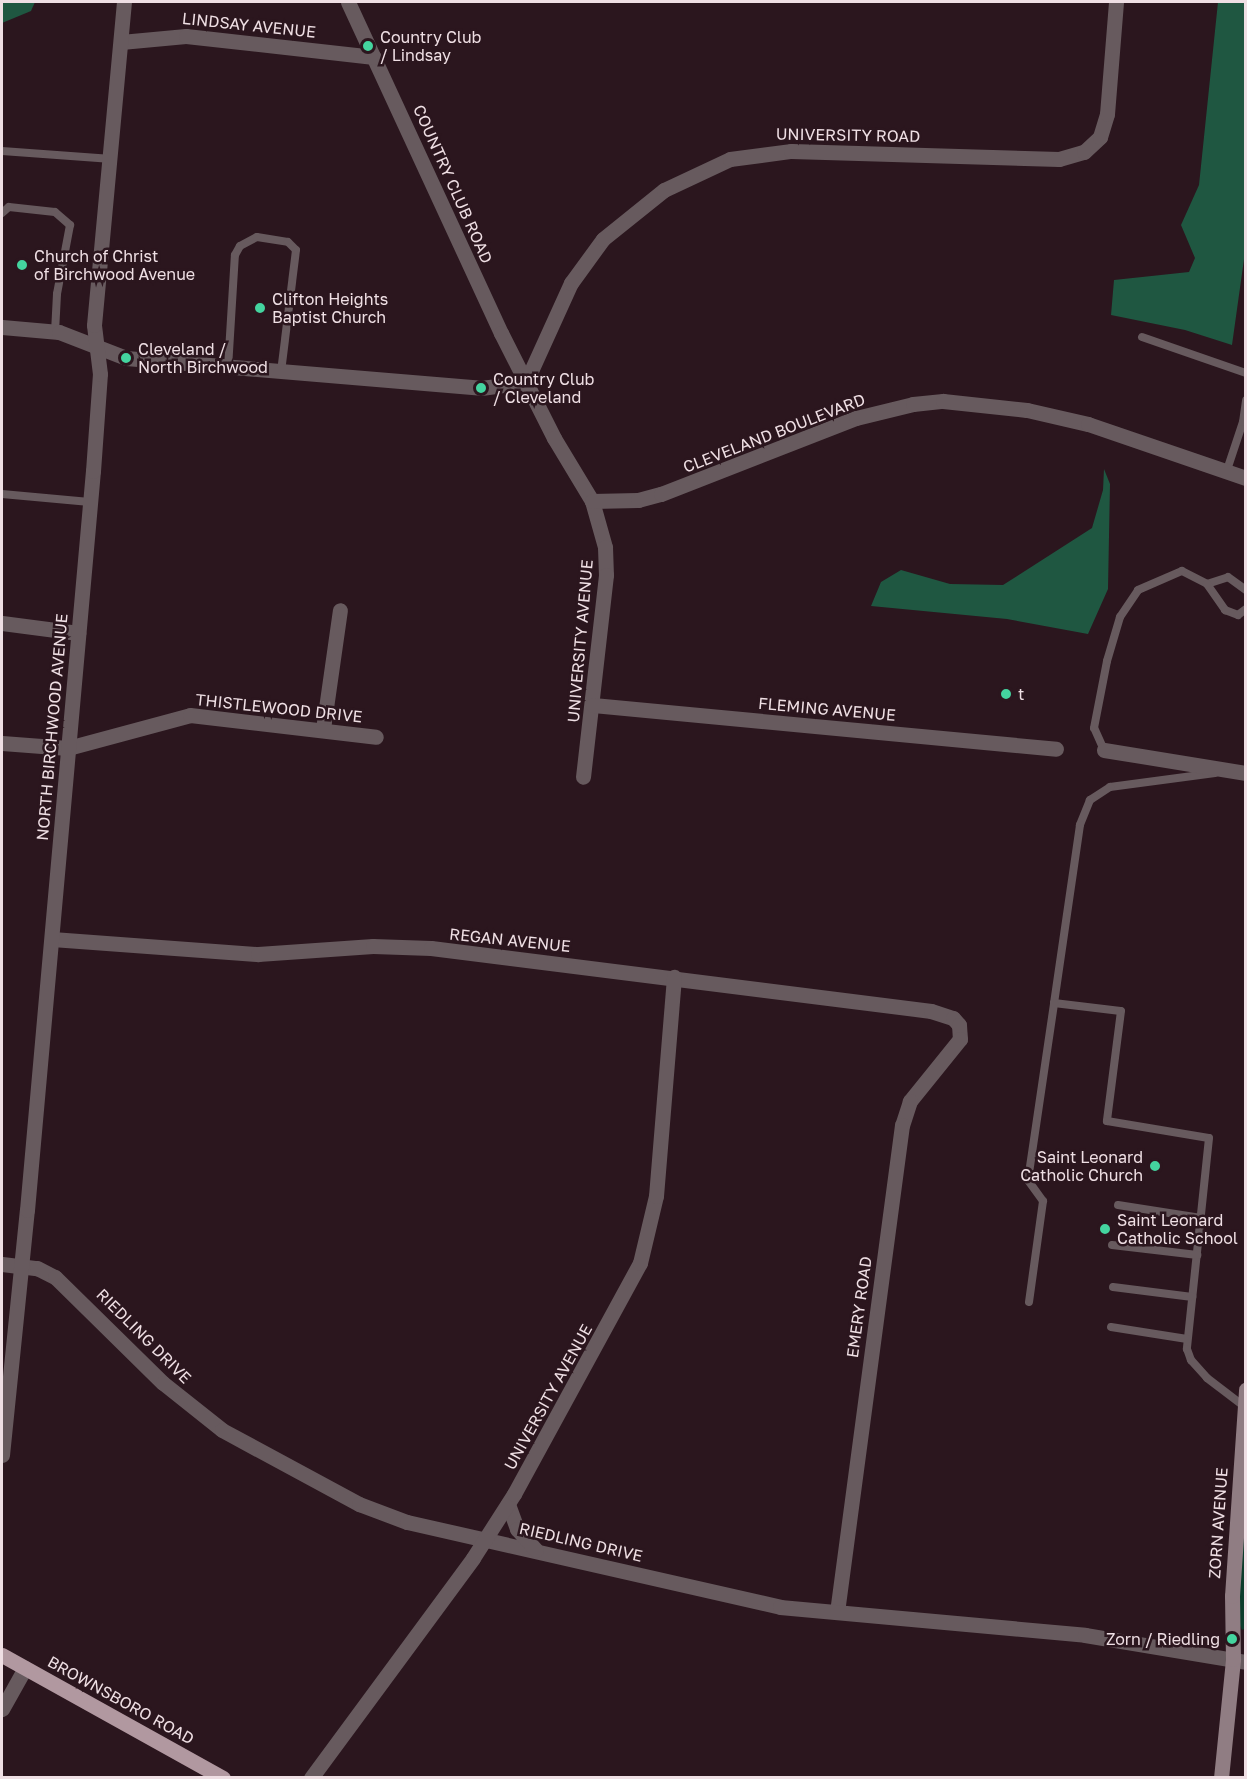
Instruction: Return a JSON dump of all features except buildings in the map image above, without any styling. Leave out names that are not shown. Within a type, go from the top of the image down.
[{"type":"main road","name":"ZORN AVENUE","points":[[1221,1778],[1239,1661],[1232,1596],[1245,1389]]},
{"type":"main road","points":[[1239,1661],[1245,1639]]},
{"type":"main road","name":"BROWNSBORO ROAD","points":[[2,1655],[217,1776]]},
{"type":"street","name":"NORTH BIRCHWOOD AVENUE","points":[[2,1455],[52,939],[90,502],[100,374],[94,325],[112,159],[124,2]]},
{"type":"street","name":"COUNTRY CLUB ROAD","points":[[348,2],[526,382]]},
{"type":"street","name":"UNIVERSITY ROAD","points":[[526,382],[571,283],[603,239],[664,190],[720,163],[757,153],[790,151],[1059,159],[1084,152],[1100,137],[1107,114],[1116,2]]},
{"type":"street","name":"LINDSAY AVENUE","points":[[121,42],[186,36],[374,57]]},
{"type":"street","points":[[2,327],[55,332],[97,346],[119,357],[481,388],[526,382]]},
{"type":"street","name":"UNIVERSITY AVENUE","points":[[526,382],[554,438],[592,501],[606,562],[593,705],[583,777]]},
{"type":"street","name":"CLEVELAND BOULEVARD","points":[[592,501],[638,500],[661,494],[856,418],[913,404],[943,401],[984,403],[1088,424],[1245,478]]},
{"type":"street","points":[[323,729],[340,610]]},
{"type":"street","points":[[2,623],[78,633]]},
{"type":"street","name":"FLEMING AVENUE","points":[[593,705],[1056,748]]},
{"type":"street","name":"THISTLEWOOD DRIVE","points":[[2,743],[68,748],[190,715],[376,737]]},
{"type":"street","points":[[1104,750],[1241,772]]},
{"type":"street","name":"REGAN AVENUE","points":[[52,939],[258,954],[373,946],[432,948],[931,1011],[945,1014],[959,1025]]},
{"type":"street","name":"UNIVERSITY AVENUE","points":[[311,1778],[508,1504],[640,1263],[656,1196],[674,977]]},
{"type":"street","name":"EMERY ROAD","points":[[837,1612],[902,1125],[910,1101],[955,1048],[960,1039],[959,1025]]},
{"type":"street","name":"RIEDLING DRIVE","points":[[2,1264],[43,1270],[73,1290],[189,1407],[263,1455],[385,1514],[444,1533],[536,1550],[780,1607],[1085,1635],[1239,1661]]},
{"type":"street","points":[[508,1504],[517,1529],[536,1550]]},
{"type":"street","points":[[2,1709],[25,1668]]},
{"type":"lane","points":[[2,151],[112,159]]},
{"type":"lane","points":[[2,213],[9,207],[55,212],[70,225],[57,294],[55,332]]},
{"type":"lane","points":[[228,368],[236,255],[240,246],[257,237],[288,242],[296,250],[281,372]]},
{"type":"lane","points":[[1142,337],[1245,373]]},
{"type":"lane","points":[[1227,470],[1243,422],[1245,400]]},
{"type":"lane","points":[[2,494],[90,502]]},
{"type":"lane","points":[[1104,750],[1094,728],[1120,617],[1138,590],[1182,571],[1207,584],[1225,610],[1238,615],[1245,609]]},
{"type":"lane","points":[[1207,584],[1228,577],[1245,590]]},
{"type":"lane","points":[[1029,1302],[1043,1201],[1028,1180],[1080,825],[1090,800],[1110,787],[1241,772]]},
{"type":"lane","points":[[1054,1003],[1121,1011],[1107,1120],[1209,1138],[1187,1339],[1191,1360],[1244,1407]]},
{"type":"lane","points":[[1118,1205],[1201,1218]]},
{"type":"lane","points":[[1112,1245],[1197,1255]]},
{"type":"lane","points":[[1113,1287],[1192,1298]]},
{"type":"lane","points":[[1111,1327],[1187,1339]]},
{"type":"green space","points":[[2,2],[35,2],[31,11],[2,23]]},
{"type":"green space","points":[[1218,2],[1246,2],[1246,245],[1232,345],[1185,330],[1111,315],[1114,280],[1189,272],[1195,258],[1181,225],[1199,185]]},
{"type":"green space","points":[[1104,469],[1110,484],[1108,589],[1088,634],[1007,619],[871,606],[881,582],[901,570],[950,584],[1003,585],[1092,528],[1103,490]]},
{"type":"green space","points":[[1245,1488],[1246,1628],[1242,1630],[1237,1618]]},
{"type":"place","name":"Country Club / Lindsay","points":[[368,46]]},
{"type":"place","name":"Church of Christ of Birchwood Avenue","points":[[22,265]]},
{"type":"place","name":"Clifton Heights Baptist Church","points":[[260,308]]},
{"type":"place","name":"Cleveland / North Birchwood","points":[[126,358]]},
{"type":"place","name":"Country Club / Cleveland","points":[[481,388]]},
{"type":"place","name":"t","points":[[1006,694]]},
{"type":"place","name":"Saint Leonard Catholic Church","points":[[1155,1166]]},
{"type":"place","name":"Saint Leonard Catholic School","points":[[1105,1229]]},
{"type":"place","name":"Zorn / Riedling","points":[[1232,1639]]}]
